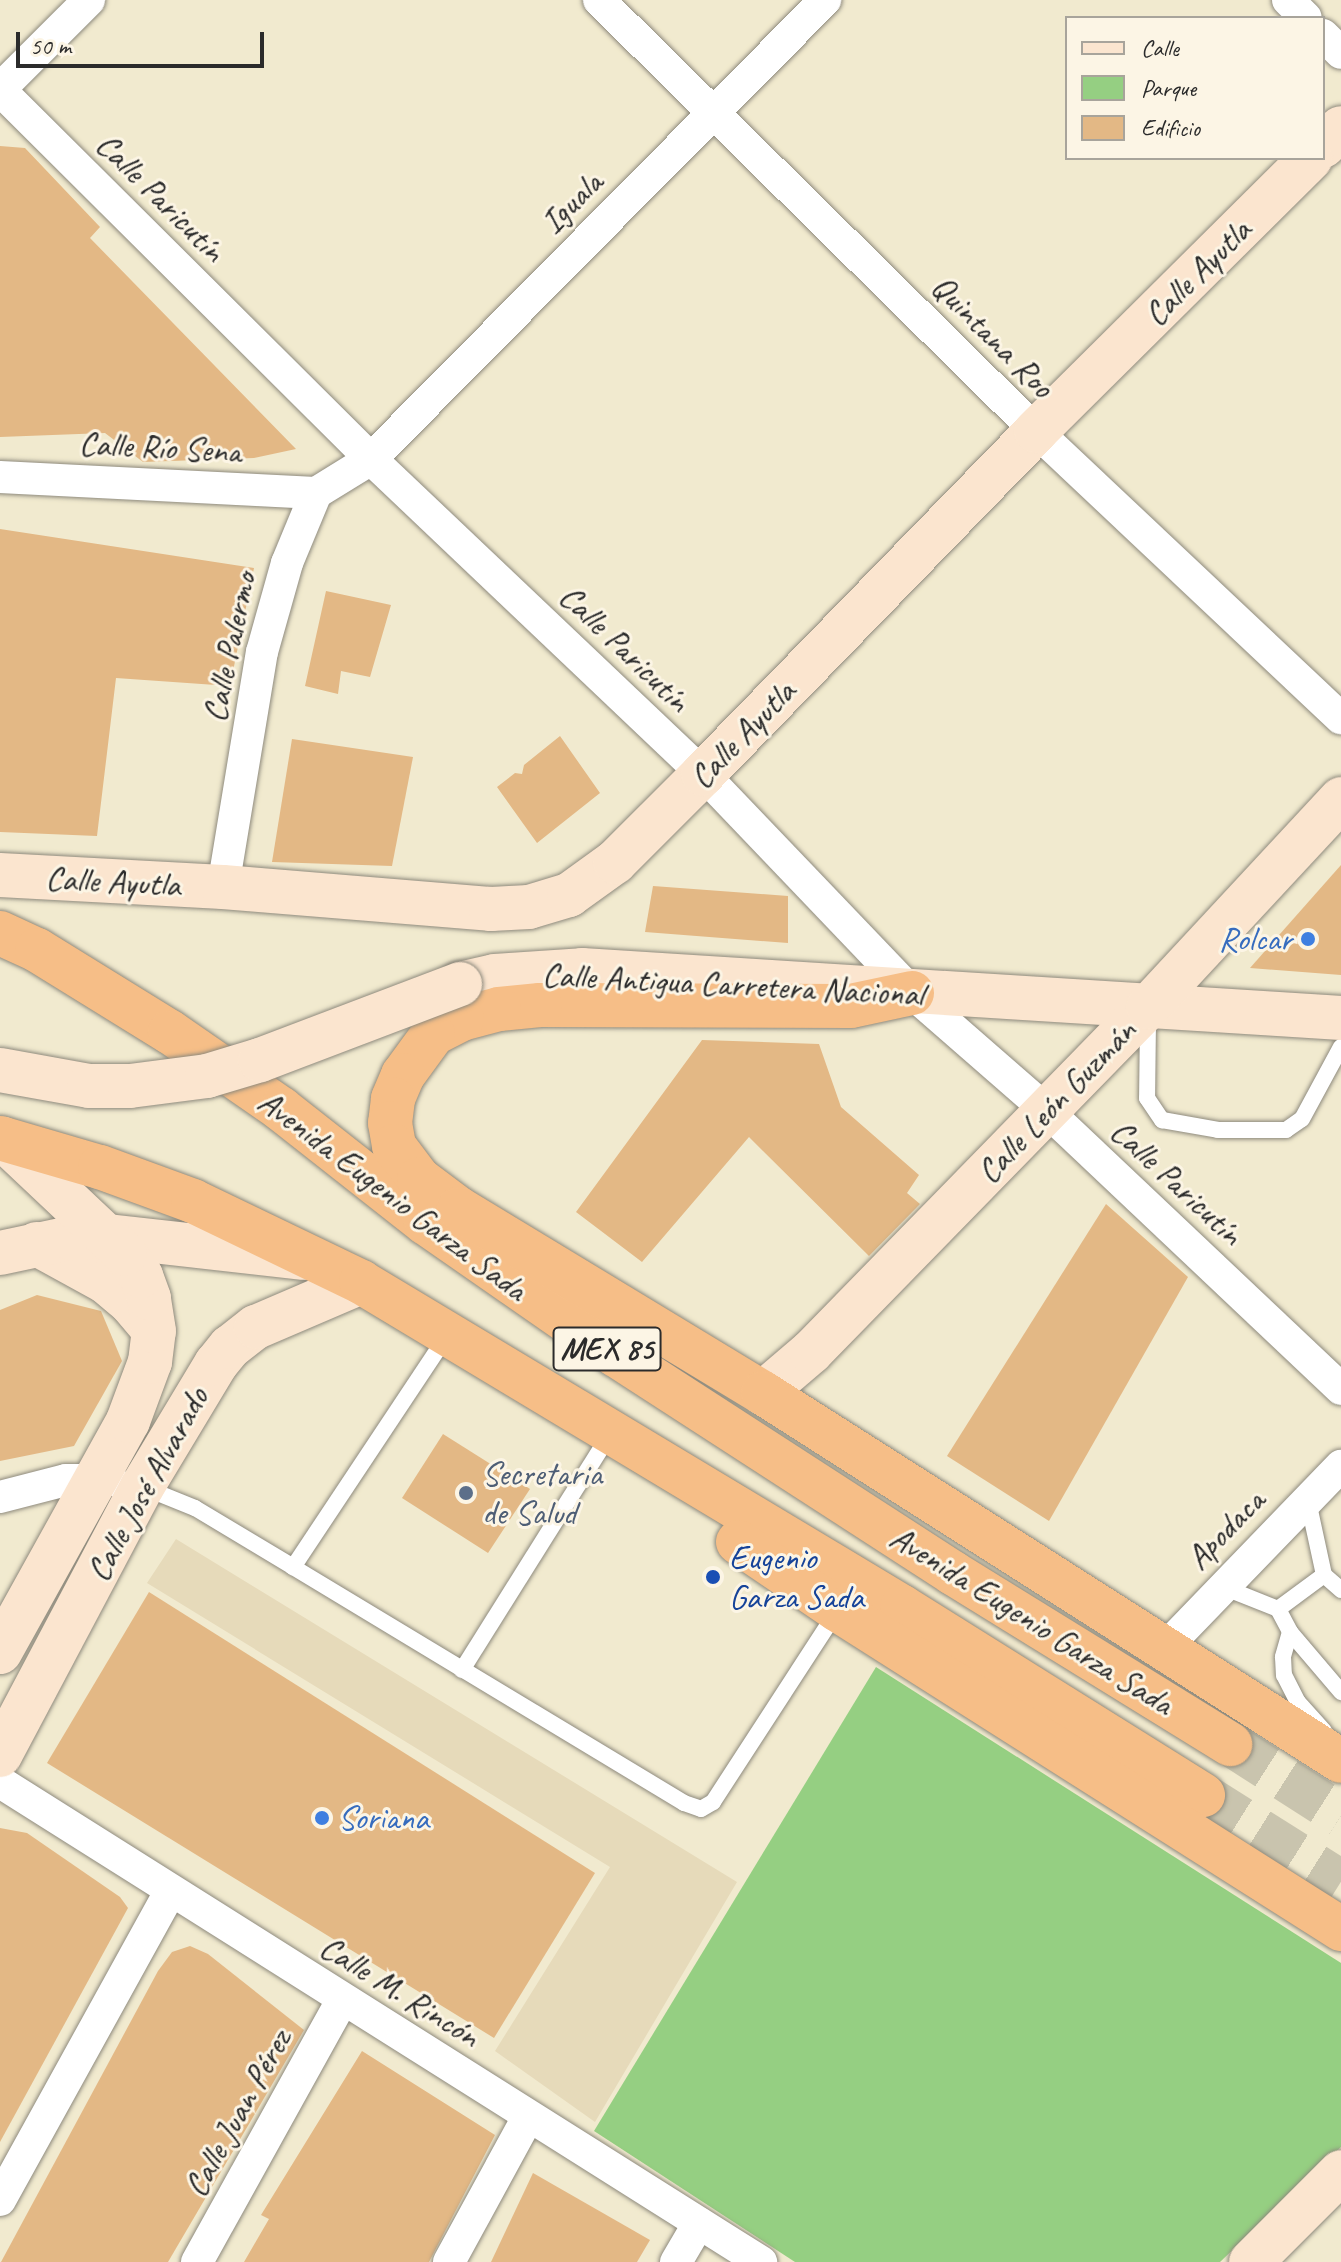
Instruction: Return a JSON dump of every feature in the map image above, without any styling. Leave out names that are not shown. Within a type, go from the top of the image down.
[{"type":"highway","name":"Avenida Eugenio Garza Sada","points":[[0,933],[50,957],[170,1032],[281,1109],[426,1223],[524,1294],[616,1355],[953,1573],[1230,1744]]},
{"type":"highway","points":[[912,993],[851,1006],[540,1005],[499,1009],[462,1019],[433,1034],[403,1075],[393,1099],[390,1123],[394,1146],[419,1179],[496,1231],[752,1387],[1166,1647],[1341,1761]]},
{"type":"highway","name":"Avenida Eugenio Garza Sada","points":[[2,1138],[100,1167],[193,1201],[361,1282],[902,1607],[1203,1795]]},
{"type":"highway","points":[[496,1231],[524,1294]]},
{"type":"highway","points":[[616,1355],[752,1387]]},
{"type":"highway","points":[[654,1460],[708,1520],[838,1610],[1333,1921]]},
{"type":"main road","points":[[1325,144],[1341,128]]},
{"type":"main road","name":"Calle Ayutla","points":[[0,875],[223,887],[491,909],[549,903],[590,883],[703,774],[1036,431],[1309,160]]},
{"type":"main road","name":"Calle León Guzmán","points":[[752,1387],[811,1352],[1148,1007],[1341,799]]},
{"type":"main road","name":"Calle Antigua Carretera Nacional","points":[[0,1070],[89,1086],[142,1085],[207,1076],[260,1060],[460,984],[495,976],[582,970],[1341,1018]]},
{"type":"main road","name":"Calle José Alvarado","points":[[0,1652],[99,1478],[140,1394],[154,1331],[149,1298],[141,1276],[108,1236],[2,1138]]},
{"type":"main road","points":[[19,1248],[108,1236],[319,1260]]},
{"type":"main road","points":[[19,1248],[106,1282],[131,1303],[154,1331]]},
{"type":"main road","name":"Calle José Alvarado","points":[[0,1755],[142,1487],[204,1382],[230,1347],[256,1327],[288,1311],[361,1282]]},
{"type":"main road","points":[[1251,2262],[1341,2172]]},
{"type":"street","points":[[0,90],[89,0]]},
{"type":"street","name":"Quintana Roo","points":[[599,0],[1036,431],[1341,718]]},
{"type":"street","name":"Iguala","points":[[371,459],[825,0]]},
{"type":"street","points":[[1288,0],[1304,16]]},
{"type":"street","points":[[1325,37],[1341,53]]},
{"type":"street","name":"Calle Paricutín","points":[[0,90],[371,459],[703,774],[912,993],[1046,1110],[1341,1389]]},
{"type":"street","points":[[316,493],[371,459]]},
{"type":"street","name":"Calle Río Sena","points":[[0,477],[316,493]]},
{"type":"street","name":"Calle Palermo","points":[[223,887],[262,652],[287,563],[316,493]]},
{"type":"street","name":"Apodaca","points":[[1166,1647],[1341,1466]]},
{"type":"street","points":[[0,1497],[66,1480],[99,1478],[142,1487]]},
{"type":"street","name":"Calle M. Rincón","points":[[0,1782],[761,2262]]},
{"type":"street","points":[[0,2200],[170,1892]]},
{"type":"street","name":"Calle Juan Pérez","points":[[197,2262],[342,2000]]},
{"type":"street","points":[[449,2262],[528,2117]]},
{"type":"street","points":[[676,2262],[699,2223]]},
{"type":"lane","points":[[1148,1007],[1147,1098],[1162,1120],[1218,1130],[1286,1130],[1302,1119],[1341,1047]]},
{"type":"lane","points":[[293,1567],[448,1334]]},
{"type":"lane","points":[[462,1670],[611,1432]]},
{"type":"lane","points":[[142,1487],[195,1508],[684,1803],[701,1809],[713,1802],[838,1610]]},
{"type":"lane","points":[[1308,1499],[1324,1575],[1341,1590]]},
{"type":"lane","points":[[1278,1609],[1324,1575]]},
{"type":"lane","points":[[1223,1587],[1278,1609],[1290,1632],[1341,1692]]},
{"type":"lane","points":[[1290,1632],[1282,1667],[1291,1691],[1341,1750]]},
{"type":"shaded area","points":[[176,1539],[737,1882],[595,2122],[495,2051],[610,1867],[147,1583]]},
{"type":"green space","points":[[876,1667],[1341,1963],[1341,2147],[1220,2262],[795,2262],[594,2131]]},
{"type":"building","points":[[0,146],[25,148],[100,227],[90,238],[296,449],[254,458],[143,462],[105,433],[0,437]]},
{"type":"building","points":[[0,529],[254,568],[230,686],[116,678],[97,836],[0,832]]},
{"type":"building","points":[[326,591],[391,605],[370,677],[341,671],[338,694],[305,686]]},
{"type":"building","points":[[560,736],[600,793],[537,843],[497,787],[515,773],[522,774],[524,765]]},
{"type":"building","points":[[292,739],[413,757],[392,866],[272,862]]},
{"type":"building","name":"Rolcar","points":[[1341,865],[1341,975],[1250,968]]},
{"type":"building","points":[[653,886],[788,896],[788,943],[645,932]]},
{"type":"building","points":[[702,1040],[819,1044],[841,1107],[919,1175],[907,1193],[920,1204],[869,1256],[749,1137],[642,1262],[576,1212]]},
{"type":"building","points":[[1106,1204],[1188,1277],[1049,1521],[947,1456]]},
{"type":"building","points":[[37,1295],[101,1311],[122,1361],[74,1446],[0,1461],[0,1310]]},
{"type":"building","name":"Secretaria de Salud","points":[[443,1434],[530,1489],[488,1553],[402,1498]]},
{"type":"building","name":"Soriana","points":[[149,1592],[595,1873],[494,2038],[47,1763]]},
{"type":"building","points":[[0,1828],[27,1833],[120,1897],[128,1908],[0,2142]]},
{"type":"building","points":[[190,1946],[208,1954],[304,2030],[168,2262],[1,2262],[158,1971],[172,1952]]},
{"type":"building","points":[[362,2051],[495,2135],[429,2262],[244,2262],[269,2219],[261,2215]]},
{"type":"building","points":[[533,2173],[650,2240],[637,2262],[491,2262]]},
{"type":"tunnel","points":[[1230,1744],[1341,1815]]},
{"type":"tunnel","points":[[1203,1795],[1341,1882]]},
{"type":"place","name":"Rolcar","points":[[1308,939]]},
{"type":"place","name":"Secretaria de Salud","points":[[466,1493]]},
{"type":"place","name":"Eugenio Garza Sada","points":[[713,1577]]},
{"type":"place","name":"Soriana","points":[[322,1818]]}]
